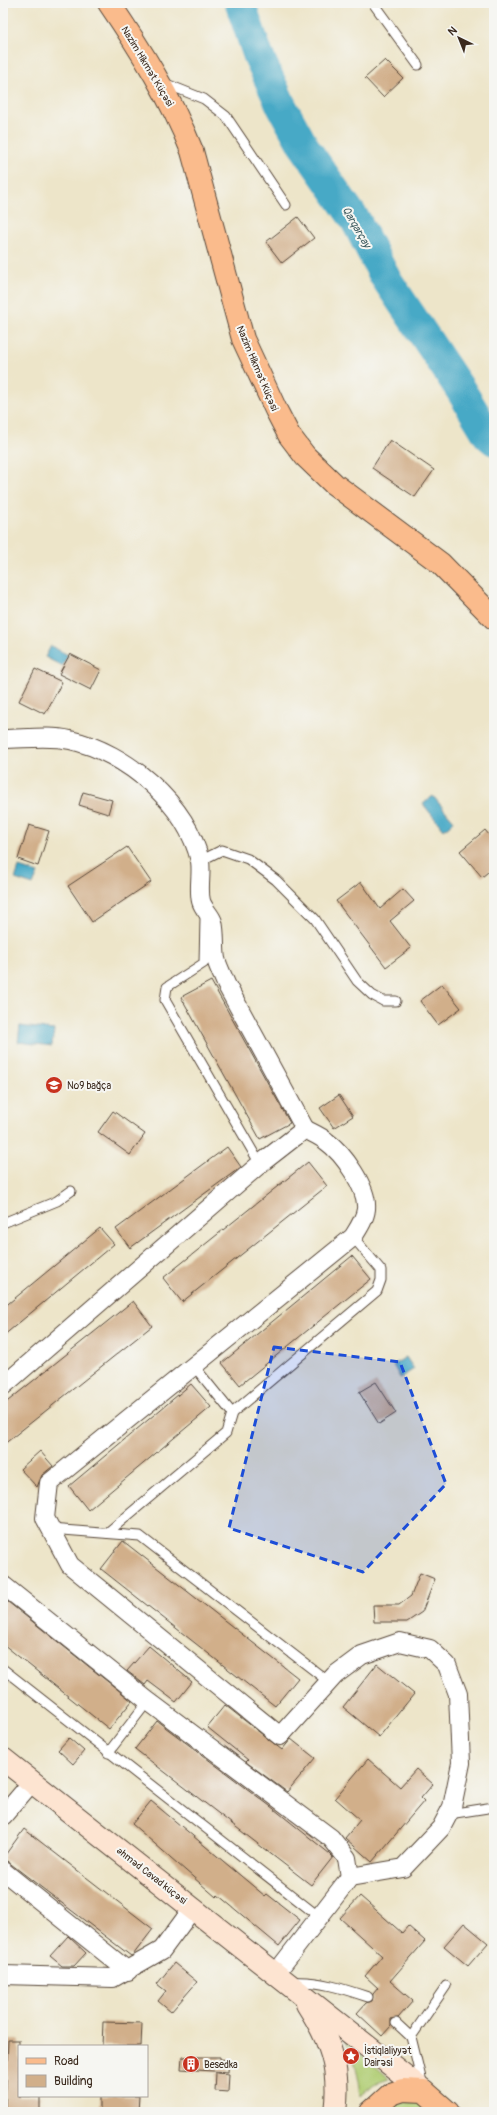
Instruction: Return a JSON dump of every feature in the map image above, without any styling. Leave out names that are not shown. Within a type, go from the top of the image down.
[{"type":"main road","name":"Nazim Hikmət Küçəsi","points":[[109,3],[159,81],[177,116],[192,151],[243,339],[289,435],[305,456],[334,484],[440,563],[494,618]]},
{"type":"main road","points":[[371,2112],[391,2094],[403,2090],[424,2091],[448,2112]]},
{"type":"street","points":[[3,739],[68,740],[89,745],[124,763],[146,778],[180,818],[193,840],[200,861],[202,877],[201,901],[213,921],[210,961],[226,984],[305,1129],[336,1149],[347,1163],[361,1186],[366,1208],[360,1226],[353,1237],[49,1483],[45,1518],[70,1565],[280,1736],[329,1682],[362,1655],[400,1642],[430,1649],[447,1665],[458,1694],[461,1763],[452,1807],[449,1814],[441,1828],[403,1868],[350,1877],[318,1916],[288,1983],[331,2046],[337,2097],[335,2112]]},
{"type":"street","points":[[3,1386],[260,1164],[305,1129]]},
{"type":"street","points":[[3,1585],[148,1701],[331,1838],[348,1858],[350,1877]]},
{"type":"street","name":"Əhməd Cavad küçəsi","points":[[3,1759],[424,2091]]},
{"type":"street","points":[[3,1816],[32,1782]]},
{"type":"street","points":[[3,1871],[128,1971]]},
{"type":"street","points":[[3,1975],[113,1978],[128,1971],[162,1950],[193,1908]]},
{"type":"lane","points":[[373,3],[418,65]]},
{"type":"lane","points":[[159,81],[204,100],[226,116],[286,205]]},
{"type":"lane","points":[[200,861],[222,850],[248,859],[276,880],[300,902],[314,919],[357,981],[372,995],[383,1001],[396,1000]]},
{"type":"lane","points":[[210,961],[167,987],[165,1000],[260,1164]]},
{"type":"lane","points":[[3,1223],[57,1200],[71,1191]]},
{"type":"lane","points":[[107,1533],[226,1432],[232,1412],[377,1292],[381,1280],[381,1270],[353,1237]]},
{"type":"lane","points":[[194,1366],[232,1412]]},
{"type":"lane","points":[[50,1529],[140,1536],[329,1682]]},
{"type":"lane","points":[[3,1669],[108,1753],[318,1916]]},
{"type":"lane","points":[[108,1753],[148,1701]]},
{"type":"lane","points":[[449,1814],[494,1808]]},
{"type":"lane","points":[[288,1983],[302,1981],[342,1988],[368,1997]]},
{"type":"lane","points":[[411,2037],[446,1986]]},
{"type":"lane","points":[[396,2023],[411,2037],[424,2091]]},
{"type":"highlighted area","points":[[274,1347],[400,1362],[446,1484],[363,1572],[229,1528]]},
{"type":"green space","points":[[345,2040],[389,2079],[374,2084],[361,2096],[356,2068]]},
{"type":"green space","points":[[401,2101],[422,2103],[435,2112],[381,2112]]},
{"type":"water","points":[[51,646],[68,655],[62,666],[45,657]]},
{"type":"water","points":[[433,796],[454,821],[444,830],[423,804]]},
{"type":"water","points":[[19,867],[38,873],[33,885],[15,879]]},
{"type":"water","points":[[20,1026],[54,1030],[52,1046],[18,1042]]},
{"type":"water","points":[[406,1357],[414,1369],[400,1378],[393,1365]]},
{"type":"building","points":[[385,60],[403,78],[383,97],[365,78]]},
{"type":"building","points":[[298,217],[314,238],[282,263],[266,242]]},
{"type":"building","points":[[390,440],[434,470],[415,497],[372,468]]},
{"type":"building","points":[[70,654],[101,670],[91,690],[59,674]]},
{"type":"building","points":[[35,669],[62,682],[45,714],[19,701]]},
{"type":"building","points":[[83,792],[112,800],[108,814],[79,805]]},
{"type":"building","points":[[29,825],[49,831],[38,866],[18,859]]},
{"type":"building","points":[[485,830],[494,841],[494,867],[482,877],[460,851]]},
{"type":"building","points":[[127,847],[151,882],[92,922],[68,886]]},
{"type":"building","points":[[361,882],[380,909],[403,889],[414,901],[390,921],[411,948],[386,967],[336,901]]},
{"type":"building","points":[[211,981],[290,1123],[260,1139],[181,997]]},
{"type":"building","points":[[442,984],[461,1008],[438,1025],[420,1001]]},
{"type":"building","points":[[339,1095],[353,1116],[334,1128],[320,1108]]},
{"type":"building","points":[[113,1111],[145,1134],[130,1155],[98,1132]]},
{"type":"building","points":[[227,1147],[241,1167],[130,1248],[116,1229]]},
{"type":"building","points":[[308,1162],[327,1186],[182,1302],[163,1278]]},
{"type":"building","points":[[100,1228],[114,1244],[3,1336],[3,1308]]},
{"type":"building","points":[[352,1256],[371,1279],[240,1385],[222,1363]]},
{"type":"building","points":[[133,1301],[152,1326],[3,1445],[3,1405]]},
{"type":"building","points":[[376,1382],[396,1413],[379,1424],[359,1392]]},
{"type":"building","points":[[191,1384],[211,1407],[88,1510],[69,1486]]},
{"type":"building","points":[[40,1451],[53,1466],[42,1475],[37,1487],[20,1469]]},
{"type":"building","points":[[123,1541],[298,1678],[275,1706],[101,1569]]},
{"type":"building","points":[[420,1573],[435,1579],[422,1612],[407,1622],[374,1622],[373,1605],[399,1605],[411,1596]]},
{"type":"building","points":[[3,1598],[132,1701],[109,1729],[3,1644]]},
{"type":"building","points":[[149,1646],[192,1682],[176,1702],[148,1681],[145,1685],[127,1671]]},
{"type":"building","points":[[377,1664],[414,1694],[379,1737],[343,1707]]},
{"type":"building","points":[[225,1705],[282,1750],[291,1739],[315,1758],[287,1792],[246,1762],[248,1760],[207,1727]]},
{"type":"building","points":[[157,1721],[274,1809],[333,1857],[311,1885],[135,1749]]},
{"type":"building","points":[[69,1738],[84,1751],[73,1764],[58,1750]]},
{"type":"building","points":[[368,1759],[400,1787],[416,1769],[433,1784],[421,1798],[424,1801],[372,1862],[345,1838],[360,1820],[335,1798]]},
{"type":"building","points":[[151,1801],[265,1896],[267,1894],[300,1920],[279,1946],[218,1895],[216,1897],[132,1824]]},
{"type":"building","points":[[24,1829],[153,1929],[133,1955],[131,1956],[3,1858]]},
{"type":"building","points":[[360,1896],[402,1933],[408,1926],[425,1941],[390,1981],[413,2001],[398,2018],[391,2019],[391,2026],[382,2036],[357,2013],[366,2003],[372,2001],[373,1994],[378,1988],[365,1976],[382,1956],[340,1918]]},
{"type":"building","points":[[464,1923],[488,1943],[468,1966],[444,1946]]},
{"type":"building","points":[[68,1936],[86,1953],[74,1966],[62,1966],[50,1956]]},
{"type":"building","points":[[174,1963],[197,1982],[171,2012],[158,2001],[166,1991],[157,1984]]},
{"type":"building","points":[[103,2022],[142,2023],[141,2045],[102,2045]]},
{"type":"building","points":[[8,2040],[19,2040],[18,2097],[40,2097],[40,2112],[5,2112]]},
{"type":"building","points":[[182,2057],[220,2057],[220,2059],[229,2060],[228,2072],[181,2069]]},
{"type":"building","name":"Besedka","points":[[216,2073],[229,2074],[228,2092],[215,2091]]},
{"type":"building","points":[[100,2097],[139,2097],[138,2112],[100,2112]]},
{"type":"waterway","name":"Qarqarçay","points":[[240,3],[258,55],[282,107],[303,145],[356,221],[385,277],[460,389],[488,435],[494,440]]},
{"type":"place","name":"№9 bağça","points":[[54,1085]]},
{"type":"place","name":"İstiqlaliyyət Dairəsi","points":[[351,2056]]},
{"type":"place","name":"Besedka","points":[[191,2064]]}]
